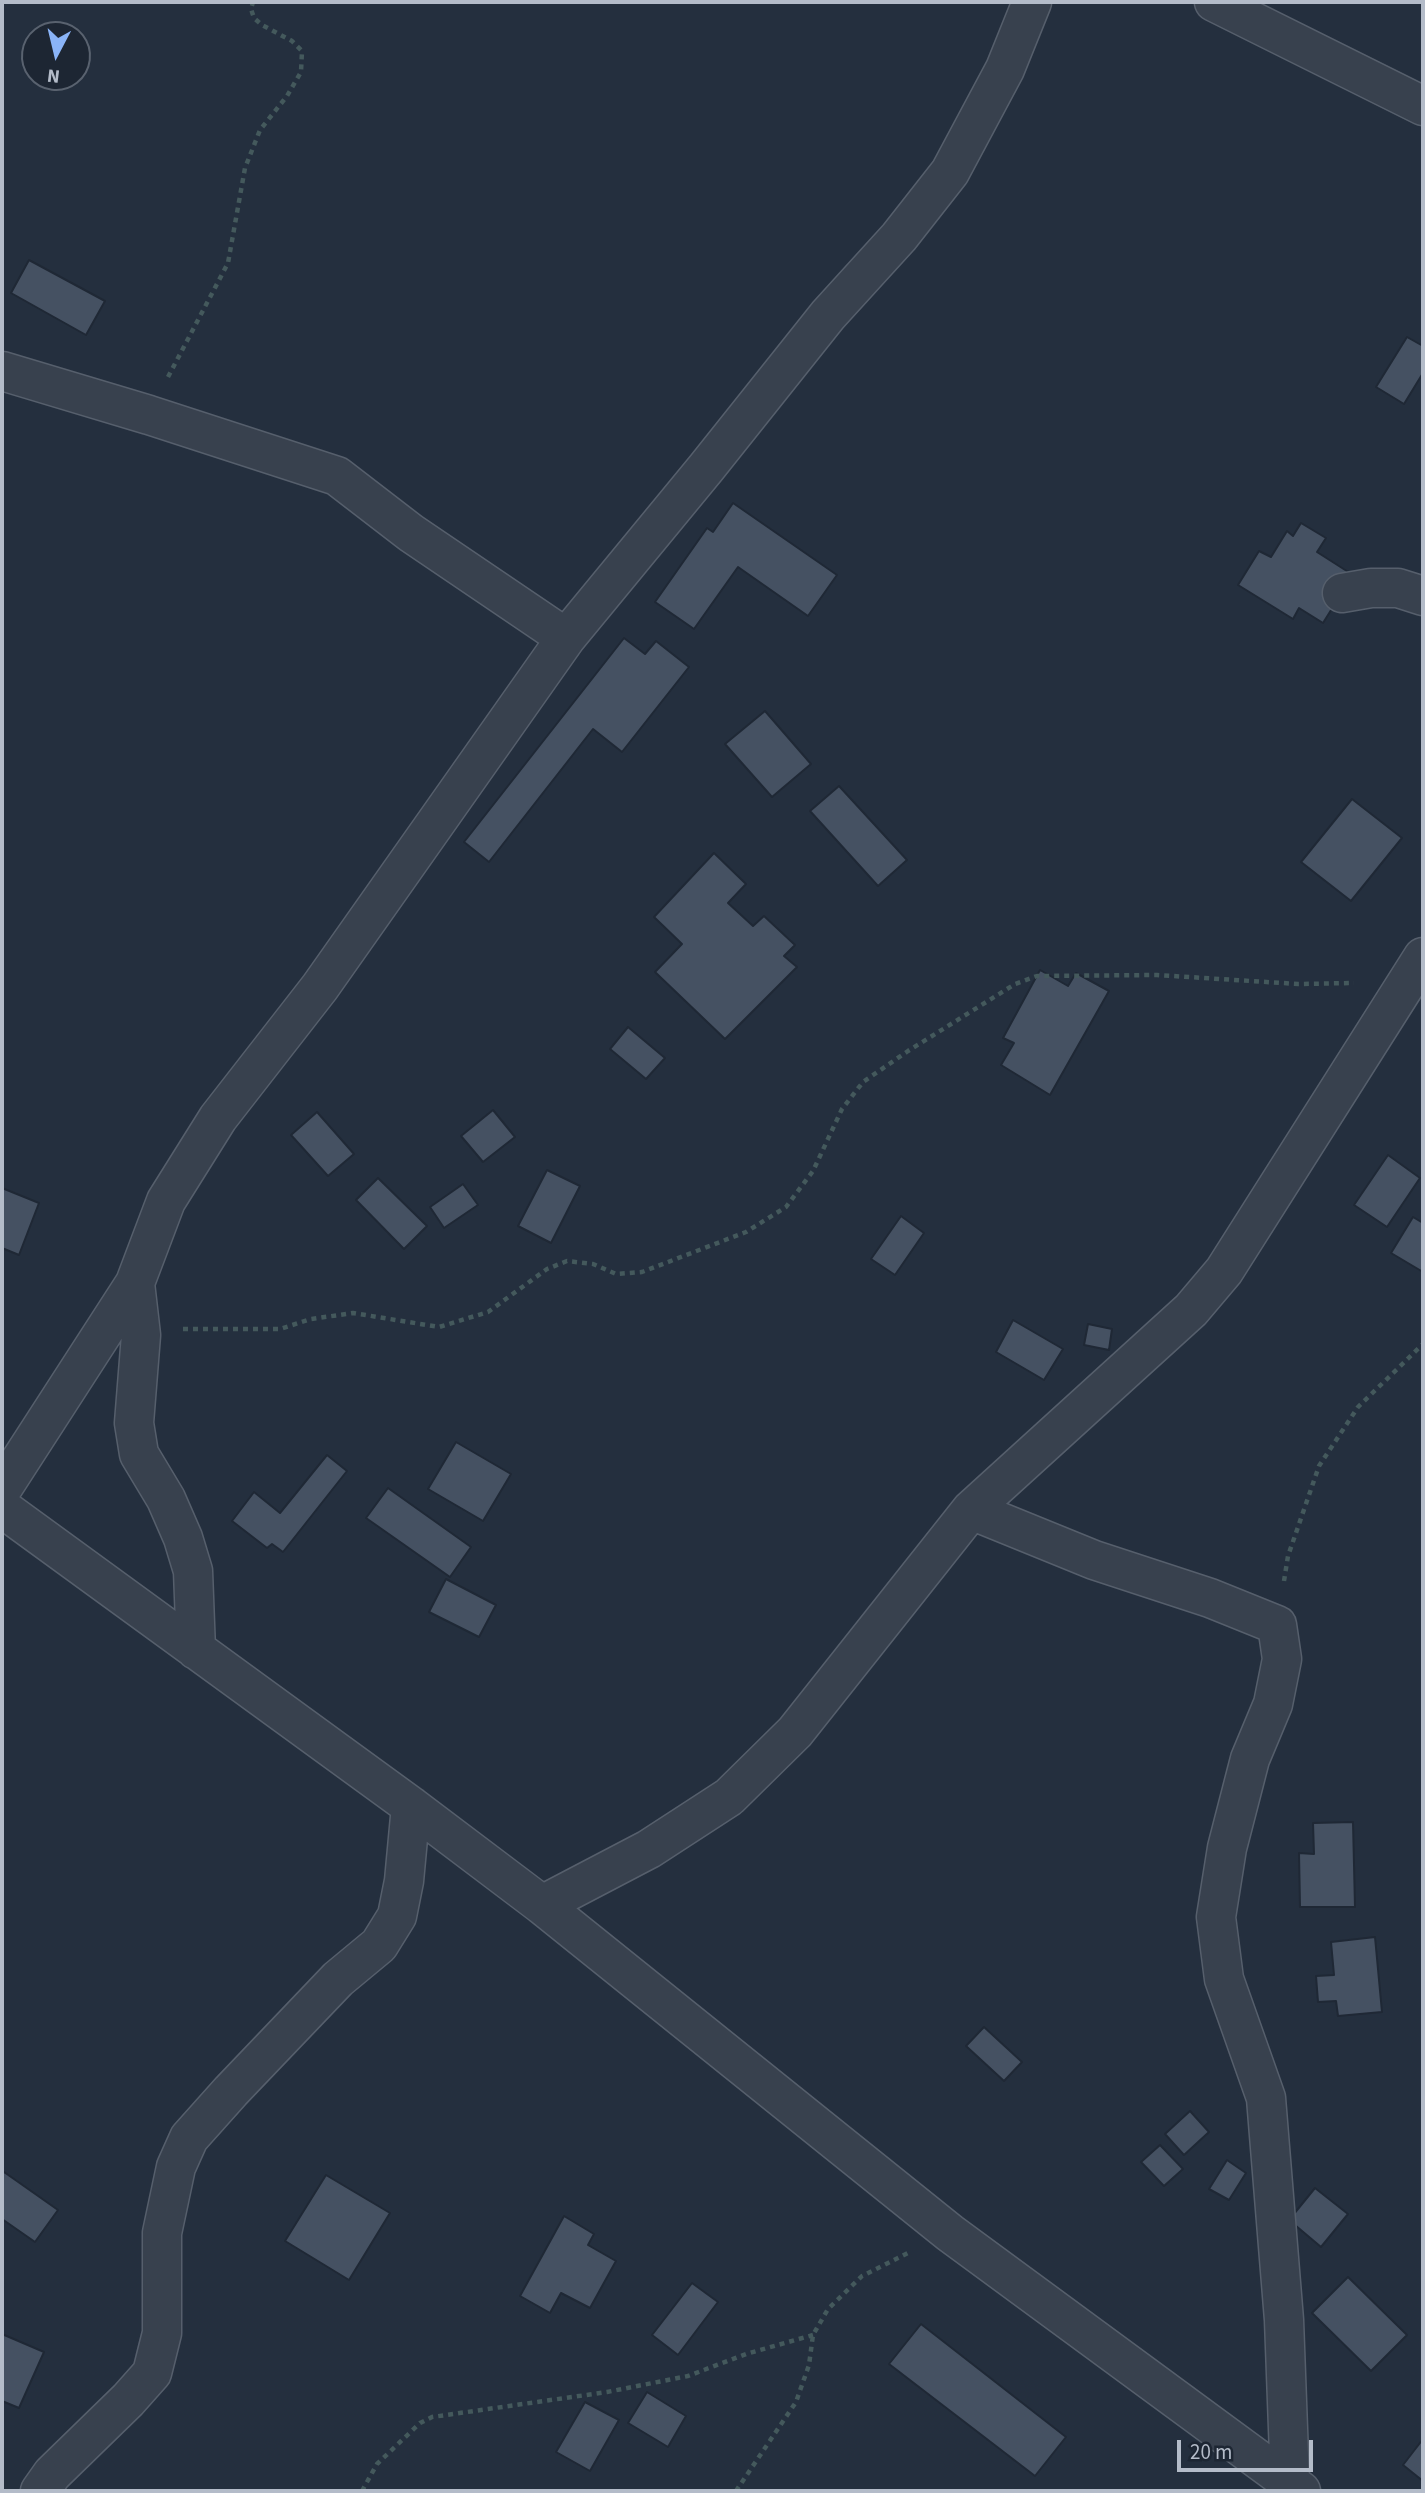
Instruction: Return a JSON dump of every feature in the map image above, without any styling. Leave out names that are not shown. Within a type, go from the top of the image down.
[{"type":"street","points":[[2,1489],[135,1283],[166,1201],[218,1118],[320,987],[566,638],[828,315],[899,237],[950,172],[1005,69],[1032,2]]},
{"type":"street","points":[[1214,2],[1423,106]]},
{"type":"street","points":[[2,371],[337,476],[411,533],[566,638]]},
{"type":"street","points":[[1342,593],[1371,588],[1398,588],[1423,596]]},
{"type":"street","points":[[542,1905],[649,1849],[729,1797],[795,1732],[971,1510],[1191,1310],[1224,1271],[1415,969]]},
{"type":"street","points":[[135,1283],[141,1335],[134,1423],[139,1454],[166,1499],[183,1538],[193,1571],[196,1650]]},
{"type":"street","points":[[2,1508],[411,1806],[542,1905],[950,2232],[1296,2487]]},
{"type":"street","points":[[971,1510],[1094,1560],[1210,1598],[1277,1625],[1282,1658],[1273,1704],[1250,1759],[1233,1822],[1216,1917],[1224,1979],[1266,2098],[1296,2487]]},
{"type":"street","points":[[40,2491],[52,2474],[152,2373],[162,2333],[162,2233],[176,2167],[190,2138],[231,2091],[338,1979],[379,1945],[397,1916],[404,1881],[411,1806]]},
{"type":"path","points":[[149,415],[228,263],[245,168],[260,130],[288,96],[301,72],[302,51],[292,41],[254,18],[251,9],[253,2]]},
{"type":"path","points":[[141,1335],[190,1328],[280,1329],[311,1319],[353,1313],[439,1327],[488,1312],[538,1275],[567,1261],[593,1264],[616,1274],[642,1272],[746,1232],[786,1207],[813,1171],[842,1109],[863,1082],[1015,984],[1037,976],[1157,975],[1298,984],[1415,969]]},
{"type":"path","points":[[1277,1625],[1288,1556],[1319,1466],[1358,1407],[1423,1344]]},
{"type":"path","points":[[736,2491],[796,2402],[809,2365],[813,2335],[828,2309],[862,2276],[950,2232]]},
{"type":"path","points":[[362,2491],[377,2464],[420,2423],[432,2417],[607,2392],[688,2376],[746,2354],[813,2335]]},
{"type":"building","points":[[29,260],[105,301],[86,335],[11,293]]},
{"type":"building","points":[[1407,337],[1423,346],[1423,373],[1404,404],[1376,387]]},
{"type":"building","points":[[733,503],[837,575],[808,616],[738,567],[694,629],[655,602],[707,528],[713,532]]},
{"type":"building","points":[[1301,523],[1326,538],[1317,552],[1353,575],[1323,623],[1299,608],[1293,619],[1238,585],[1259,551],[1271,557],[1287,531],[1293,536]]},
{"type":"building","points":[[624,638],[645,654],[656,641],[689,667],[622,752],[593,729],[489,862],[464,842]]},
{"type":"building","points":[[765,711],[811,764],[772,797],[725,744]]},
{"type":"building","points":[[839,786],[907,860],[878,886],[810,811]]},
{"type":"building","points":[[1352,799],[1402,838],[1351,901],[1301,862]]},
{"type":"building","points":[[714,853],[746,884],[728,903],[753,926],[764,916],[795,945],[784,956],[797,967],[725,1039],[655,972],[682,944],[654,917]]},
{"type":"building","points":[[1040,970],[1068,986],[1076,973],[1109,991],[1050,1095],[1001,1065],[1014,1043],[1003,1038]]},
{"type":"building","points":[[628,1027],[665,1058],[646,1079],[610,1049]]},
{"type":"building","points":[[493,1110],[515,1137],[483,1162],[461,1136]]},
{"type":"building","points":[[317,1112],[354,1154],[328,1176],[291,1135]]},
{"type":"building","points":[[1388,1155],[1420,1178],[1387,1227],[1354,1205]]},
{"type":"building","points":[[547,1170],[580,1186],[551,1243],[518,1226]]},
{"type":"building","points":[[378,1178],[427,1226],[404,1249],[356,1200]]},
{"type":"building","points":[[463,1184],[478,1205],[444,1228],[430,1207]]},
{"type":"building","points":[[2,1188],[39,1203],[19,1255],[2,1248]]},
{"type":"building","points":[[901,1216],[924,1233],[895,1275],[871,1259]]},
{"type":"building","points":[[1413,1217],[1423,1223],[1423,1272],[1391,1253]]},
{"type":"building","points":[[1013,1320],[1063,1349],[1044,1380],[996,1352]]},
{"type":"building","points":[[1088,1324],[1112,1329],[1109,1350],[1084,1345]]},
{"type":"building","points":[[456,1442],[511,1474],[483,1521],[428,1489]]},
{"type":"building","points":[[327,1455],[347,1471],[283,1552],[272,1544],[267,1548],[232,1521],[254,1492],[280,1513]]},
{"type":"building","points":[[388,1488],[471,1547],[450,1577],[366,1518]]},
{"type":"building","points":[[446,1579],[496,1605],[479,1637],[429,1612]]},
{"type":"building","points":[[1423,1662],[1423,1696],[1422,1696]]},
{"type":"building","points":[[1353,1822],[1355,1907],[1300,1907],[1299,1853],[1314,1854],[1313,1823]]},
{"type":"building","points":[[1375,1937],[1382,2012],[1338,2016],[1336,2001],[1318,2002],[1316,1976],[1334,1975],[1331,1942]]},
{"type":"building","points":[[984,2027],[1022,2062],[1004,2081],[966,2046]]},
{"type":"building","points":[[1190,2111],[1209,2132],[1184,2155],[1165,2134]]},
{"type":"building","points":[[1160,2145],[1183,2169],[1164,2186],[1141,2162]]},
{"type":"building","points":[[1227,2160],[1246,2173],[1229,2200],[1209,2189]]},
{"type":"building","points":[[4,2172],[58,2210],[35,2242],[2,2219]]},
{"type":"building","points":[[326,2175],[390,2213],[349,2280],[285,2241]]},
{"type":"building","points":[[1315,2188],[1348,2214],[1321,2247],[1289,2220]]},
{"type":"building","points":[[564,2216],[594,2234],[588,2245],[616,2261],[590,2308],[561,2293],[550,2313],[520,2296]]},
{"type":"building","points":[[1348,2277],[1407,2335],[1371,2371],[1312,2313]]},
{"type":"building","points":[[692,2283],[718,2302],[678,2355],[652,2335]]},
{"type":"building","points":[[921,2324],[1066,2437],[1035,2476],[889,2364]]},
{"type":"building","points":[[2,2334],[44,2352],[19,2408],[2,2401]]},
{"type":"building","points":[[647,2392],[686,2416],[668,2447],[628,2423]]},
{"type":"building","points":[[585,2402],[619,2420],[590,2471],[556,2452]]},
{"type":"building","points":[[1423,2439],[1423,2481],[1403,2465]]}]
